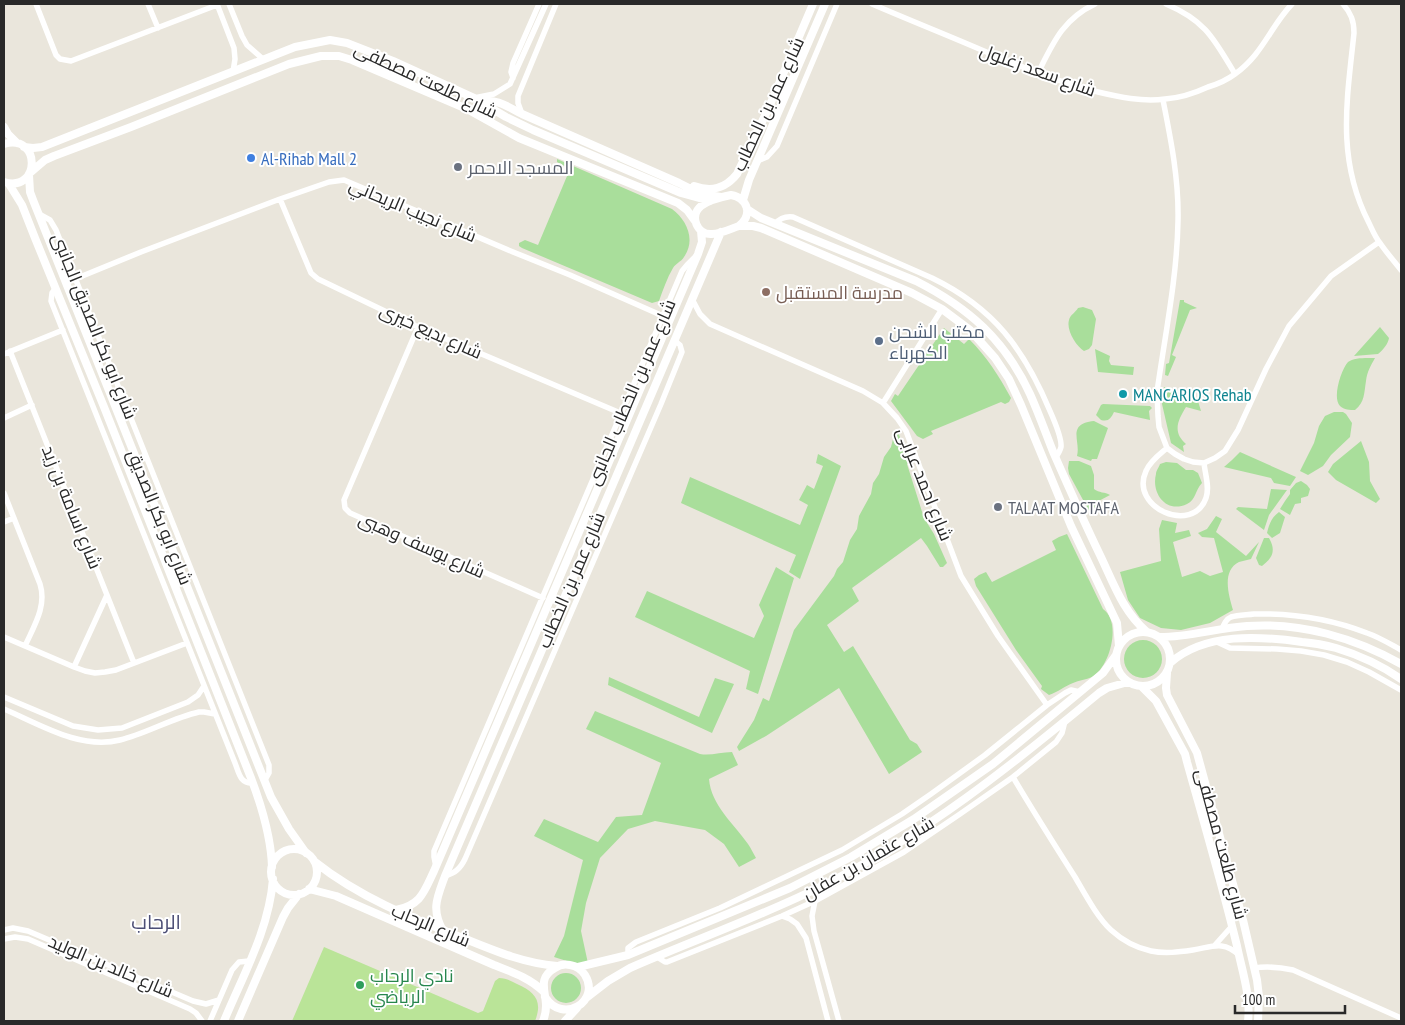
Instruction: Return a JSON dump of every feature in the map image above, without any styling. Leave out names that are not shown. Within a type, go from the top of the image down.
[{"type":"street","points":[[36,4],[56,55],[65,61],[71,61],[217,5],[234,48],[233,72]]},
{"type":"street","points":[[148,4],[158,28]]},
{"type":"street","points":[[229,4],[244,41],[264,60]]},
{"type":"street","points":[[513,80],[512,67],[539,4]]},
{"type":"street","points":[[477,100],[506,88],[513,80],[546,4]]},
{"type":"street","points":[[522,114],[518,104],[519,92],[556,4]]},
{"type":"street","name":"شارع عمر بن الخطاب","points":[[679,183],[713,190],[729,183],[737,174],[769,107],[813,4]]},
{"type":"street","name":"شارع عمر بن الخطاب","points":[[743,200],[757,161],[824,4]]},
{"type":"street","points":[[757,161],[767,157],[777,146],[837,4]]},
{"type":"street","name":"شارع سعد زغلول","points":[[872,4],[1038,73],[1081,88],[1112,96],[1146,100],[1178,98],[1222,82],[1235,74],[1254,58],[1284,12],[1292,4]]},
{"type":"street","points":[[1038,73],[1058,34],[1082,10],[1095,4]]},
{"type":"street","points":[[1166,4],[1185,13],[1209,33],[1235,74]]},
{"type":"street","points":[[1344,4],[1354,22],[1346,109],[1347,155],[1362,210],[1379,242],[1401,270]]},
{"type":"street","name":"شارع طلعت مصطفى","points":[[24,147],[42,147],[305,44],[330,40],[347,43],[391,60],[477,100],[506,117],[542,134],[681,193],[710,201]]},
{"type":"street","name":"شارع طلعت مصطفى","points":[[6,183],[20,182],[45,160],[60,153],[289,64],[321,56],[339,56],[385,73],[467,110],[529,142],[678,203],[687,210],[695,221]]},
{"type":"street","points":[[385,73],[391,60]]},
{"type":"street","points":[[477,100],[497,102],[701,194],[721,198]]},
{"type":"street","points":[[1163,100],[1176,174],[1178,220],[1175,276],[1157,392],[1159,427],[1167,448],[1175,454],[1193,462],[1204,463],[1225,451],[1232,442],[1253,395],[1289,326],[1331,276],[1379,242]]},
{"type":"street","points":[[4,127],[16,143],[24,147]]},
{"type":"street","points":[[4,144],[16,143]]},
{"type":"street","name":"شارع ابو بكر الصديق","points":[[24,147],[32,161],[30,192],[271,796],[283,820],[306,852]]},
{"type":"street","name":"شارع نجيب الريحاني","points":[[75,278],[280,199],[329,182],[344,180],[663,316]]},
{"type":"street","name":"شارع ابو بكر الصديق","points":[[6,183],[22,205],[253,783],[267,825],[272,867]]},
{"type":"street","points":[[739,226],[746,217],[747,209],[743,200],[738,196],[731,194],[710,201],[700,207],[696,213],[695,221],[701,231],[709,234],[739,226],[762,228],[912,293],[942,309],[977,337],[995,358],[1009,379],[1021,405],[1072,528],[1117,623],[1119,646]]},
{"type":"street","name":"شارع بديع خيرى","points":[[280,199],[311,274],[322,281],[418,327],[625,416]]},
{"type":"street","points":[[747,209],[761,218],[916,281],[940,293],[975,318],[997,341],[1019,373],[1030,394],[1075,502],[1122,601],[1132,617],[1147,632]]},
{"type":"street","name":"شارع ابو بكر الصديق الجانبى","points":[[39,214],[45,216],[54,225],[149,461],[269,765],[269,773],[265,780]]},
{"type":"street","points":[[775,224],[783,217],[793,217],[932,278],[954,289],[975,303],[1010,339],[1033,374],[1061,441],[1060,450],[1056,458]]},
{"type":"street","name":"شارع عمر بن الخطاب","points":[[396,910],[415,904],[422,896],[436,867],[569,556],[625,416],[698,254],[702,242],[701,231]]},
{"type":"street","name":"شارع عمر بن الخطاب","points":[[443,931],[436,916],[435,908],[445,876],[721,232]]},
{"type":"street","points":[[838,262],[842,251]]},
{"type":"street","name":"شارع عمر بن الخطاب الجانبى","points":[[436,867],[434,851],[543,598],[625,416],[682,271],[698,254]]},
{"type":"street","name":"شارع ابو بكر الصديق الجانبى","points":[[56,289],[52,293],[51,301],[215,714],[241,778],[246,783],[253,783]]},
{"type":"street","name":"شارع احمد عرابى","points":[[692,299],[700,314],[710,324],[863,391],[883,404],[901,423],[910,440],[961,576],[998,636],[1047,705]]},
{"type":"street","points":[[883,404],[942,309]]},
{"type":"street","name":"شارع يوسف وهبى","points":[[418,327],[344,500],[345,508],[350,513],[404,538],[543,598]]},
{"type":"street","points":[[4,354],[62,330]]},
{"type":"street","name":"شارع عمر بن الخطاب الجانبى","points":[[445,876],[457,870],[465,859],[661,404],[682,352],[680,345],[674,340]]},
{"type":"street","name":"شارع اسامة بن زيد","points":[[10,351],[134,663]]},
{"type":"street","points":[[104,407],[115,403]]},
{"type":"street","points":[[4,418],[32,405]]},
{"type":"street","points":[[1167,448],[1150,464],[1144,477],[1144,492],[1148,500],[1161,511],[1169,514],[1186,515],[1194,513],[1199,509],[1204,503],[1208,490],[1204,463]]},
{"type":"street","points":[[4,493],[43,596],[42,609],[25,646]]},
{"type":"street","points":[[4,522],[14,518]]},
{"type":"street","points":[[569,556],[580,561]]},
{"type":"street","points":[[74,667],[107,595]]},
{"type":"street","points":[[1222,629],[1231,617],[1260,614],[1299,616],[1359,630],[1401,650]]},
{"type":"street","points":[[1160,637],[1169,649],[1170,663],[1167,672],[1161,680],[1152,685],[1142,687],[1128,682],[1118,671],[1116,655],[1119,646],[1124,640],[1139,632],[1147,632],[1160,637],[1182,637],[1249,626],[1269,626],[1320,632],[1357,642],[1401,664]]},
{"type":"street","points":[[4,636],[74,667],[90,672],[116,670],[187,642]]},
{"type":"street","points":[[1170,663],[1185,652],[1204,644],[1262,638],[1334,647],[1371,661],[1401,679]]},
{"type":"street","points":[[1217,642],[1230,648],[1277,649],[1324,655],[1347,662],[1401,690]]},
{"type":"street","name":"شارع عثمان بن عفان","points":[[578,967],[628,955],[790,888],[857,854],[923,813],[992,764],[1103,673],[1116,655]]},
{"type":"street","name":"شارع طلعت مصطفى","points":[[1167,672],[1167,695],[1196,753],[1243,920],[1258,980],[1258,1021]]},
{"type":"street","name":"شارع عثمان بن عفان","points":[[586,998],[630,968],[795,900],[910,837],[995,777],[1098,693],[1107,688],[1128,682]]},
{"type":"street","points":[[4,697],[74,726],[86,729],[107,730],[122,728],[188,702],[198,695],[204,686]]},
{"type":"street","name":"شارع طلعت مصطفى","points":[[1142,687],[1156,700],[1185,754],[1247,988],[1248,1021]]},
{"type":"street","points":[[628,955],[628,948],[636,942],[720,908],[842,850],[924,799],[986,755],[1047,705],[1068,691],[1080,692]]},
{"type":"street","points":[[4,709],[72,738],[88,742],[120,740],[199,712],[215,714]]},
{"type":"street","points":[[657,957],[667,962],[782,916],[815,901],[904,852],[1013,777],[1056,742],[1062,733],[1065,721]]},
{"type":"street","points":[[1013,777],[1081,888],[1101,919],[1111,930],[1131,944],[1151,951],[1173,952],[1215,945],[1228,947],[1239,955]]},
{"type":"street","points":[[224,1021],[266,920],[273,879],[272,867],[282,853],[290,850],[306,852],[315,862],[316,879],[309,889],[299,894],[287,909],[238,1021]]},
{"type":"street","name":"شارع الرحاب","points":[[315,862],[358,892],[443,931],[512,958],[557,966]]},
{"type":"street","points":[[273,879],[280,890],[286,893],[299,894]]},
{"type":"street","points":[[790,888],[795,900]]},
{"type":"street","name":"شارع الرحاب","points":[[309,889],[336,896],[494,966],[512,972],[537,984],[545,994]]},
{"type":"street","points":[[815,901],[812,916],[814,931],[839,1021]]},
{"type":"street","points":[[782,916],[790,919],[803,931],[828,1021]]},
{"type":"street","points":[[1215,945],[1232,926]]},
{"type":"street","name":"شارع خالد بن الوليد","points":[[4,930],[14,928],[28,931],[193,1001],[206,1004],[219,1000]]},
{"type":"street","name":"شارع خالد بن الوليد","points":[[4,939],[15,937],[28,939],[190,1009],[202,1021]]},
{"type":"street","points":[[210,1021],[235,965],[239,962],[249,962]]},
{"type":"street","points":[[565,1021],[586,998],[589,991],[587,977],[578,967],[564,964],[557,966],[548,974],[543,986],[545,994],[549,1002],[559,1009],[565,1010],[577,1007]]},
{"type":"street","points":[[1254,968],[1267,966],[1292,970],[1401,1018]]},
{"type":"street","points":[[118,978],[121,971]]},
{"type":"street","points":[[543,1021],[545,1015],[545,994]]},
{"type":"green space","points":[[557,159],[672,209],[682,219],[688,231],[688,251],[683,259],[673,268],[659,301],[652,303],[519,246],[519,243],[525,240],[538,245],[570,169],[557,162]]},
{"type":"green space","points":[[1180,300],[1184,300],[1184,302],[1197,308],[1190,310],[1172,355],[1176,357],[1168,376],[1165,375],[1166,364],[1169,363]]},
{"type":"green space","points":[[1083,307],[1092,310],[1096,319],[1092,345],[1084,351],[1072,337],[1068,324],[1078,308]]},
{"type":"green space","points":[[1380,327],[1389,338],[1383,349],[1378,354],[1354,356]]},
{"type":"green space","points":[[944,328],[964,344],[969,339],[992,367],[1011,398],[1005,404],[1001,402],[931,431],[933,434],[923,439],[917,436],[891,401],[895,394],[898,396]]},
{"type":"green space","points":[[1095,349],[1110,356],[1109,361],[1111,365],[1134,367],[1133,375],[1098,372]]},
{"type":"green space","points":[[1375,358],[1367,375],[1364,397],[1361,404],[1355,410],[1347,410],[1340,406],[1337,391],[1345,366],[1354,359]]},
{"type":"green space","points":[[1164,387],[1198,401],[1201,411],[1186,407],[1179,421],[1179,435],[1186,444],[1183,446],[1184,452],[1171,443],[1162,404]]},
{"type":"green space","points":[[1103,404],[1150,406],[1152,408],[1149,411],[1150,420],[1114,412],[1109,419],[1101,420],[1096,415]]},
{"type":"green space","points":[[1334,412],[1343,412],[1352,423],[1350,437],[1331,455],[1323,466],[1308,475],[1300,471],[1314,443],[1319,426],[1325,416]]},
{"type":"green space","points":[[1094,421],[1108,428],[1097,459],[1092,459],[1091,461],[1077,456],[1076,434],[1080,426]]},
{"type":"green space","points":[[897,431],[908,453],[911,454],[913,461],[907,464],[924,518],[934,534],[947,563],[940,567],[921,538],[852,588],[859,601],[827,625],[844,652],[853,646],[910,740],[917,744],[922,752],[889,774],[839,688],[766,736],[739,751],[737,747],[754,720],[763,698],[769,701],[794,630],[843,562],[850,540],[857,529],[859,516],[871,494],[873,483],[879,474],[884,457],[891,447]]},
{"type":"green space","points":[[1361,441],[1369,462],[1370,481],[1380,499],[1376,503],[1336,480],[1328,472],[1333,464]]},
{"type":"green space","points":[[1240,452],[1296,477],[1290,486],[1274,483],[1271,478],[1224,467]]},
{"type":"green space","points":[[818,454],[841,466],[800,579],[789,572],[796,555],[681,503],[690,477],[800,525],[808,505],[799,500],[807,485],[814,489],[823,466],[816,463]]},
{"type":"green space","points":[[1069,461],[1079,461],[1091,466],[1094,475],[1094,489],[1110,495],[1095,503],[1096,507],[1089,511],[1069,474]]},
{"type":"green space","points":[[1166,462],[1177,463],[1186,470],[1193,470],[1198,473],[1202,483],[1192,500],[1187,504],[1173,506],[1167,504],[1158,494],[1155,481],[1156,473],[1160,464]]},
{"type":"green space","points":[[1301,481],[1310,489],[1308,496],[1301,498],[1301,503],[1295,504],[1290,515],[1280,509],[1290,494],[1290,490],[1296,483]]},
{"type":"green space","points":[[1271,489],[1287,490],[1269,515],[1264,530],[1236,509],[1238,507],[1267,509]]},
{"type":"green space","points":[[1279,512],[1285,517],[1280,533],[1272,538],[1267,533],[1273,518]]},
{"type":"green space","points":[[1216,516],[1222,519],[1216,532],[1246,556],[1259,542],[1251,559],[1239,562],[1230,571],[1228,584],[1233,610],[1210,623],[1181,630],[1161,628],[1140,618],[1128,600],[1120,572],[1161,561],[1159,529],[1162,520],[1177,523],[1175,533],[1189,530],[1191,536],[1173,542],[1182,577],[1200,571],[1210,576],[1223,572],[1214,538],[1202,537],[1198,533],[1207,529]]},
{"type":"green space","points":[[1067,534],[1103,609],[1109,615],[1113,634],[1108,655],[1098,672],[1092,677],[1075,682],[1049,695],[1041,689],[1042,686],[1016,650],[976,586],[974,579],[986,572],[992,582],[1056,550],[1052,541]]},
{"type":"green space","points":[[1264,538],[1269,538],[1273,550],[1269,560],[1262,566],[1259,565],[1256,558]]},
{"type":"green space","points":[[776,567],[794,578],[758,694],[746,689],[750,671],[635,617],[647,591],[754,638],[764,616],[759,605]]},
{"type":"green space","points":[[1143,640],[1156,646],[1162,659],[1156,672],[1143,678],[1130,672],[1124,659],[1130,646]]},
{"type":"green space","points":[[609,677],[699,717],[715,678],[734,684],[712,733],[608,685]]},
{"type":"green space","points":[[595,711],[700,754],[732,752],[738,765],[709,779],[711,788],[724,814],[748,844],[756,858],[739,867],[724,844],[705,830],[655,821],[628,829],[600,858],[586,903],[581,931],[589,968],[554,957],[564,936],[583,860],[534,836],[544,819],[598,842],[616,817],[642,815],[661,763],[586,729]]},
{"type":"green space","name":"نادي الرحاب الرياضي","points":[[324,947],[478,1013],[483,1011],[495,981],[499,978],[506,979],[529,990],[536,998],[538,1008],[535,1021],[292,1021]]},
{"type":"green space","points":[[566,973],[576,978],[581,988],[576,998],[566,1003],[556,998],[551,988],[556,978]]},
{"type":"place","name":"Al-Rihab Mall 2","points":[[251,158]]},
{"type":"place","name":"المسجد الاحمر","points":[[458,167]]},
{"type":"place","name":"مدرسة المستقبل","points":[[766,292]]},
{"type":"place","name":"مكتب الشحن الكهرباء","points":[[879,341]]},
{"type":"place","name":"MANCARIOS Rehab","points":[[1123,394]]},
{"type":"place","name":"TALAAT MOSTAFA","points":[[998,507]]},
{"type":"place","name":"نادي الرحاب الرياضي","points":[[360,985]]},
{"type":"district","name":"الرحاب","points":[[156,922]]}]
